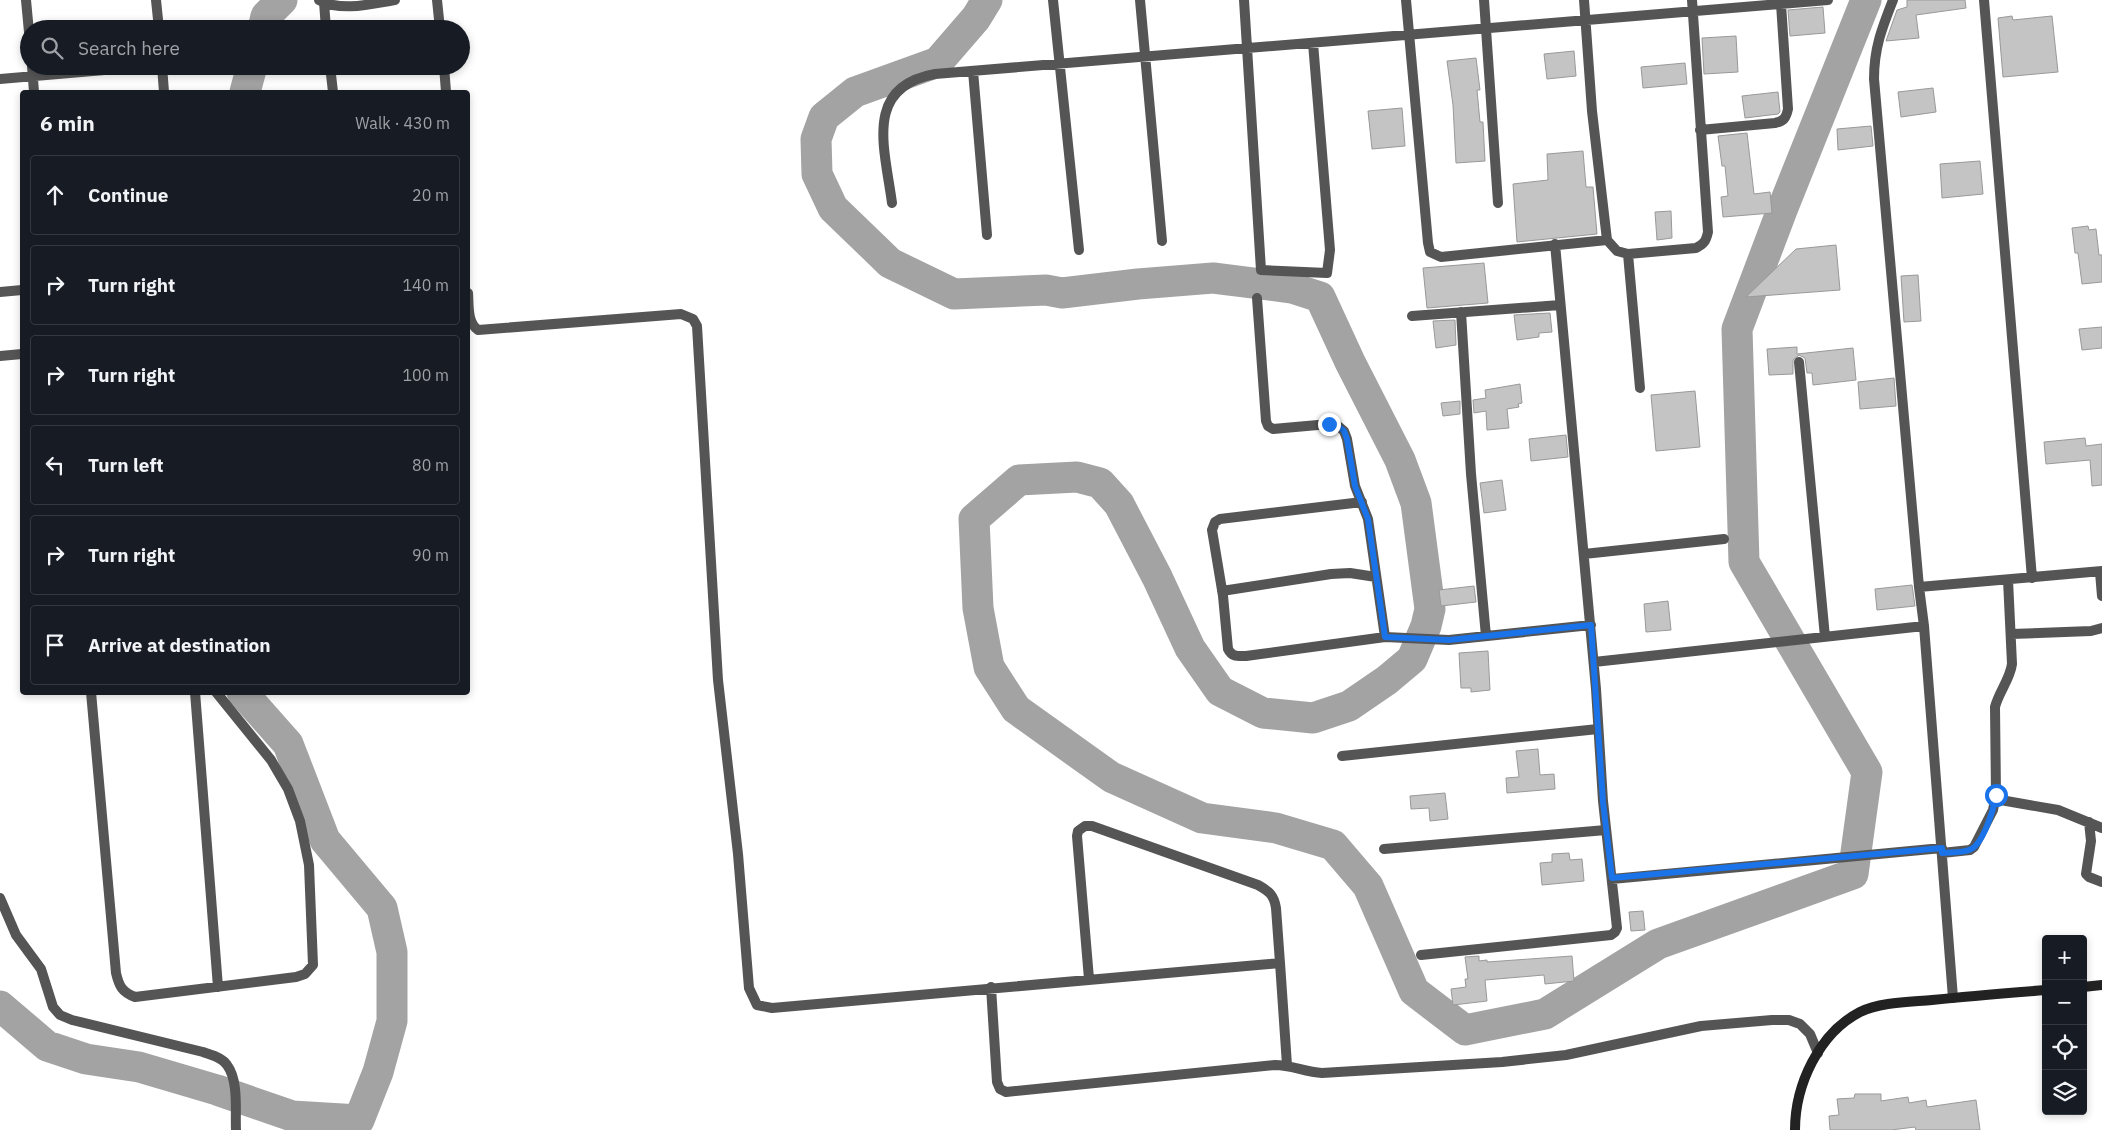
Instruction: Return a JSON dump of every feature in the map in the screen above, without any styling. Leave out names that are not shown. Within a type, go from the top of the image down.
[{"type":"street","points":[[26,0],[28,20]]},
{"type":"street","points":[[156,0],[158,20]]},
{"type":"street","points":[[324,20],[321,1],[358,6],[395,0]]},
{"type":"street","points":[[437,0],[439,20]]},
{"type":"street","points":[[1053,0],[1078,250]]},
{"type":"street","points":[[1140,0],[1162,241]]},
{"type":"street","points":[[1244,0],[1261,270],[1326,273],[1330,250],[1313,43]]},
{"type":"street","points":[[1406,0],[1430,252],[1441,257],[1607,240]]},
{"type":"street","points":[[1484,0],[1498,203]]},
{"type":"street","points":[[1584,0],[1592,111],[1607,240],[1617,251],[1628,254],[1696,248],[1703,245],[1708,232],[1692,0]]},
{"type":"street","points":[[892,203],[884,139],[884,118],[890,100],[900,87],[918,77],[1692,11],[1757,3],[1781,4],[1828,0]]},
{"type":"street","points":[[1893,0],[1879,36],[1874,58],[1874,79],[1924,626],[1953,998]]},
{"type":"street","points":[[1984,0],[2032,578]]},
{"type":"street","points":[[1700,130],[1782,122],[1787,117],[1781,4]]},
{"type":"street","points":[[973,71],[987,234]]},
{"type":"street","points":[[0,79],[20,74]]},
{"type":"street","points":[[32,75],[34,90]]},
{"type":"street","points":[[163,75],[164,90]]},
{"type":"street","points":[[331,75],[333,90]]},
{"type":"street","points":[[445,75],[446,90]]},
{"type":"street","points":[[1421,954],[1611,935],[1617,928],[1606,830],[1591,625],[1555,244]]},
{"type":"street","points":[[1628,254],[1640,388]]},
{"type":"street","points":[[0,292],[20,290]]},
{"type":"street","points":[[1257,298],[1266,421],[1268,426],[1273,429],[1329,424],[1338,426],[1344,431],[1355,486],[1368,519],[1385,637]]},
{"type":"street","points":[[1412,316],[1560,305]]},
{"type":"street","points":[[1462,312],[1471,474],[1486,636]]},
{"type":"street","points":[[470,320],[478,330],[681,314],[693,319],[696,326],[718,680],[738,854],[749,988],[757,1005],[772,1008],[1280,963]]},
{"type":"street","points":[[0,356],[20,354]]},
{"type":"street","points":[[1799,362],[1823,637]]},
{"type":"street","points":[[1362,502],[1220,519],[1215,522],[1212,530],[1222,591],[1228,649],[1231,654],[1236,656],[1385,637],[1434,640],[1591,625]]},
{"type":"street","points":[[1584,554],[1724,538]]},
{"type":"street","points":[[1919,587],[2101,572],[2102,596]]},
{"type":"street","points":[[1222,591],[1331,574],[1350,573],[1376,577]]},
{"type":"street","points":[[1612,878],[1851,855],[1970,850],[1974,847],[1986,827],[1995,799],[1996,707],[1998,696],[2011,671],[2008,580]]},
{"type":"street","points":[[1594,662],[1924,626]]},
{"type":"street","points":[[2010,634],[2091,631],[2102,628]]},
{"type":"street","points":[[91,695],[116,973],[119,986],[124,993],[135,997],[296,977],[305,974],[313,964],[309,865],[300,821],[288,789],[271,760],[218,695]]},
{"type":"street","points":[[195,695],[218,988]]},
{"type":"street","points":[[1342,756],[1598,729]]},
{"type":"street","points":[[1995,799],[2058,810],[2102,828]]},
{"type":"street","points":[[2089,822],[2091,841],[2086,874],[2102,882]]},
{"type":"street","points":[[1089,979],[1077,836],[1078,831],[1085,826],[1092,826],[1240,879],[1269,892],[1276,908],[1287,1065]]},
{"type":"street","points":[[1384,849],[1606,830]]},
{"type":"street","points":[[0,898],[16,935],[41,969],[53,1006],[60,1015],[72,1020],[217,1057],[226,1064],[232,1074],[236,1130]]},
{"type":"street","points":[[2087,987],[2102,985]]},
{"type":"street","points":[[990,988],[996,1076],[1000,1089],[1006,1092],[1287,1065],[1307,1072],[1322,1072],[1502,1062],[1566,1055],[1701,1026],[1772,1020],[1789,1020],[1800,1024],[1810,1034],[1818,1053]]},
{"type":"street","points":[[1795,1130],[1798,1100],[1806,1074],[1818,1053],[1838,1028],[1861,1012],[1894,1003],[2042,990]]},
{"type":"building","points":[[1907,0],[1965,0],[1966,8],[1916,15],[1919,38],[1886,41],[1897,10],[1907,7]]},
{"type":"building","points":[[1823,7],[1825,33],[1790,36],[1788,10]]},
{"type":"building","points":[[2012,16],[2013,20],[2052,16],[2058,72],[2003,77],[1998,18]]},
{"type":"building","points":[[1736,36],[1738,72],[1704,74],[1702,38]]},
{"type":"building","points":[[1574,51],[1576,76],[1547,79],[1544,54]]},
{"type":"building","points":[[1476,58],[1480,90],[1477,90],[1480,122],[1483,122],[1485,161],[1456,163],[1453,105],[1447,61]]},
{"type":"building","points":[[1685,63],[1687,84],[1643,88],[1641,67]]},
{"type":"building","points":[[1933,88],[1936,112],[1901,117],[1898,92]]},
{"type":"building","points":[[1778,92],[1780,112],[1778,114],[1745,118],[1742,96]]},
{"type":"building","points":[[1402,108],[1405,146],[1372,149],[1368,111]]},
{"type":"building","points":[[1871,126],[1873,146],[1838,150],[1837,129]]},
{"type":"building","points":[[1747,133],[1754,194],[1770,192],[1772,213],[1723,217],[1721,197],[1728,196],[1725,166],[1722,166],[1718,136]]},
{"type":"building","points":[[1583,151],[1586,187],[1593,187],[1597,234],[1517,242],[1513,184],[1548,180],[1547,154]]},
{"type":"building","points":[[1980,161],[1983,194],[1942,198],[1940,164]]},
{"type":"building","points":[[1671,211],[1672,238],[1657,240],[1655,212]]},
{"type":"building","points":[[2088,226],[2089,230],[2096,229],[2099,255],[2102,255],[2102,282],[2082,284],[2078,253],[2075,253],[2072,228]]},
{"type":"building","points":[[1836,245],[1840,290],[1746,297],[1796,249]]},
{"type":"building","points":[[1484,263],[1488,303],[1427,308],[1423,268]]},
{"type":"building","points":[[1918,275],[1921,321],[1904,322],[1901,276]]},
{"type":"building","points":[[1550,313],[1552,332],[1539,333],[1539,337],[1517,340],[1514,315]]},
{"type":"building","points":[[1455,320],[1456,345],[1436,348],[1433,321]]},
{"type":"building","points":[[2102,327],[2102,348],[2082,350],[2079,329]]},
{"type":"building","points":[[1797,347],[1797,354],[1853,348],[1856,380],[1813,385],[1812,373],[1807,373],[1805,358],[1799,355],[1793,360],[1793,374],[1769,375],[1767,349]]},
{"type":"building","points":[[1894,378],[1896,406],[1860,409],[1858,382]]},
{"type":"building","points":[[1520,384],[1522,403],[1518,404],[1519,407],[1507,409],[1509,428],[1487,430],[1486,411],[1474,413],[1473,400],[1486,398],[1485,390]]},
{"type":"building","points":[[1695,391],[1700,447],[1656,451],[1651,395]]},
{"type":"building","points":[[1460,401],[1460,414],[1443,416],[1441,403]]},
{"type":"building","points":[[1566,435],[1568,457],[1531,461],[1529,439]]},
{"type":"building","points":[[2085,438],[2086,446],[2102,444],[2102,485],[2092,486],[2090,460],[2046,464],[2044,442]]},
{"type":"building","points":[[1502,480],[1506,510],[1484,513],[1480,483]]},
{"type":"building","points":[[1912,585],[1915,606],[1877,610],[1875,589]]},
{"type":"building","points":[[1474,586],[1476,602],[1441,606],[1439,590]]},
{"type":"building","points":[[1668,601],[1671,630],[1646,632],[1644,604]]},
{"type":"building","points":[[1488,651],[1490,690],[1471,692],[1471,688],[1461,688],[1459,653]]},
{"type":"building","points":[[1538,749],[1540,775],[1554,774],[1555,789],[1507,793],[1506,778],[1519,777],[1516,751]]},
{"type":"building","points":[[1445,793],[1448,819],[1430,821],[1429,808],[1411,809],[1410,796]]},
{"type":"building","points":[[1569,853],[1570,860],[1582,859],[1584,881],[1542,885],[1540,863],[1552,862],[1552,854]]},
{"type":"building","points":[[1643,911],[1645,930],[1631,931],[1629,912]]},
{"type":"building","points":[[1479,956],[1479,961],[1487,960],[1487,962],[1572,956],[1574,981],[1545,984],[1544,975],[1485,980],[1487,1001],[1453,1005],[1451,989],[1466,987],[1465,979],[1468,979],[1465,957]]},
{"type":"building","points":[[1855,1094],[1881,1094],[1881,1101],[1908,1097],[1909,1103],[1926,1100],[1927,1107],[1976,1100],[1980,1130],[1916,1130],[1915,1127],[1891,1130],[1830,1130],[1829,1116],[1839,1115],[1837,1099],[1854,1098]]},
{"type":"waterway","points":[[265,20],[266,16],[282,0]]},
{"type":"waterway","points":[[987,0],[976,18],[938,62],[855,92],[824,117],[816,139],[817,174],[833,208],[890,263],[954,294],[1046,290],[1062,293],[1213,278],[1292,288],[1320,297],[1350,362],[1400,460],[1416,503],[1430,609],[1426,626],[1412,659],[1387,680],[1349,706],[1313,718],[1263,713],[1220,691],[1190,648],[1157,577],[1119,504],[1100,483],[1077,477],[1019,480],[974,519],[978,608],[989,667],[1016,709],[1111,777],[1202,818],[1276,828],[1333,845],[1368,886],[1414,991],[1465,1030],[1545,1014],[1658,944],[1853,874],[1867,772],[1744,562],[1737,329],[1782,210],[1866,0]]},
{"type":"waterway","points":[[246,90],[250,75]]},
{"type":"waterway","points":[[0,1006],[47,1046],[86,1059],[139,1067],[217,1090],[292,1116],[359,1120],[378,1072],[392,1021],[392,952],[382,908],[325,840],[288,744],[245,695]]},
{"type":"route","points":[[1329,424],[1338,426],[1344,431],[1347,439],[1355,486],[1368,519],[1385,637],[1439,641],[1591,625],[1600,771],[1612,878],[1942,848],[1942,853],[1970,850],[1974,847],[1986,827],[1993,810],[1996,795]]}]
